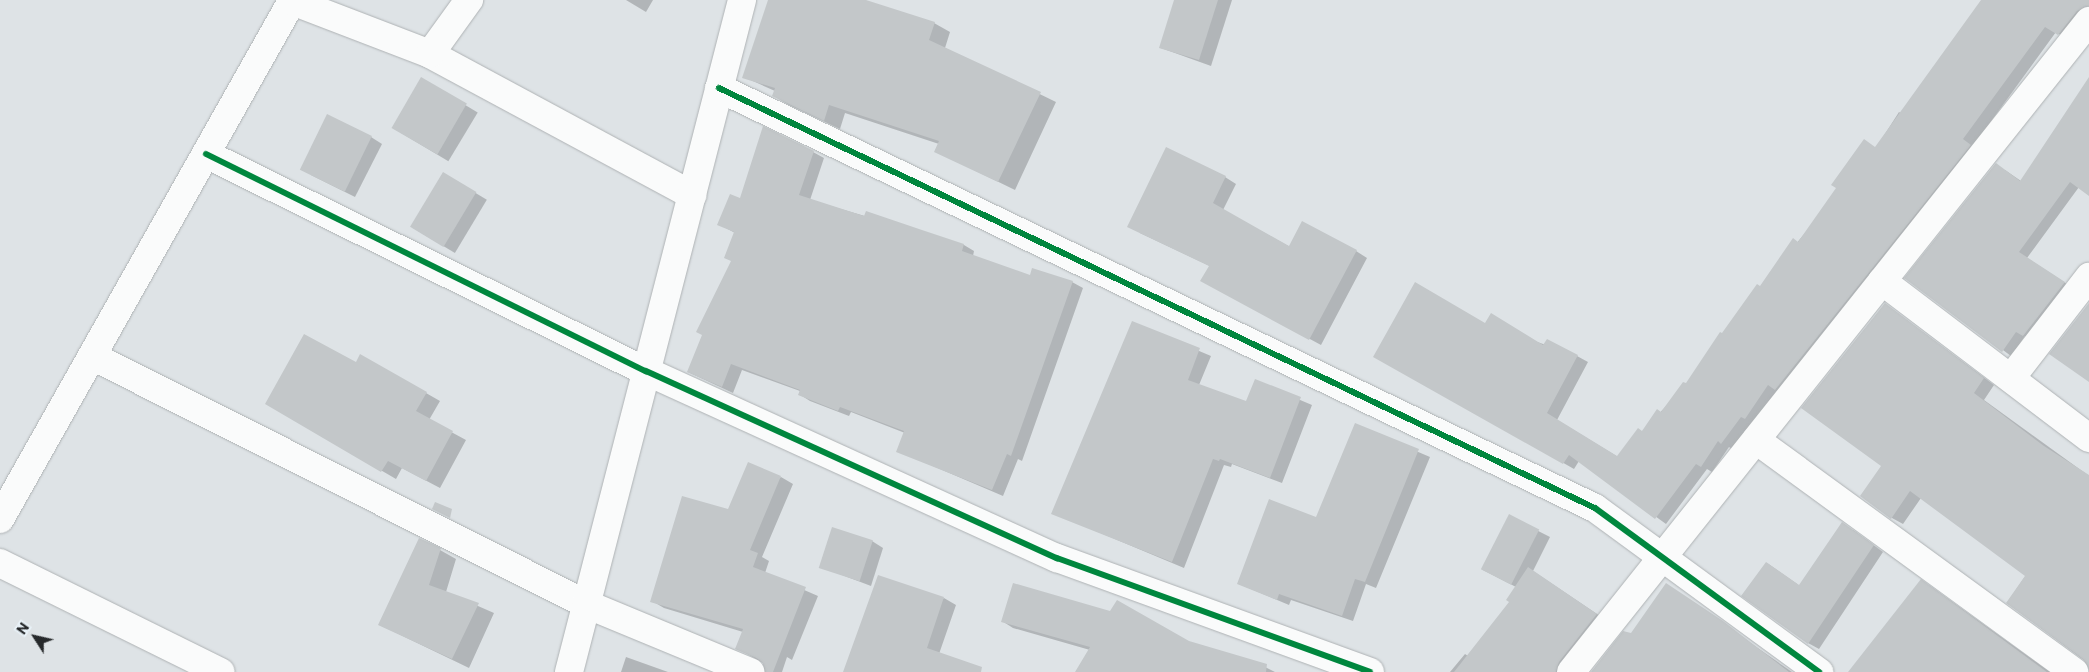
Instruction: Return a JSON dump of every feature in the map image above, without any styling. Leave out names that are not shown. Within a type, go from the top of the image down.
[{"type":"street","points":[[0,519],[292,0],[430,54],[692,195]]},
{"type":"street","points":[[430,54],[469,0]]},
{"type":"street","points":[[569,672],[742,0]]},
{"type":"street","points":[[1571,672],[2089,21]]},
{"type":"street","points":[[719,88],[1595,508],[1819,672]]},
{"type":"street","points":[[206,154],[646,370],[1057,558],[1370,672]]},
{"type":"street","points":[[2011,378],[2089,277]]},
{"type":"street","points":[[1882,281],[2089,438]]},
{"type":"street","points":[[92,356],[586,604],[750,672]]},
{"type":"street","points":[[1756,440],[2074,672]]},
{"type":"street","points":[[0,563],[220,672]]},
{"type":"building","points":[[768,0],[866,0],[935,22],[929,40],[1041,92],[998,182],[934,152],[939,141],[829,105],[824,121],[772,96],[775,88],[742,78]]},
{"type":"building","points":[[1174,0],[1218,0],[1199,60],[1159,48]]},
{"type":"building","points":[[1981,0],[2089,0],[2089,6],[2077,11],[2058,35],[2045,27],[1963,139],[1971,145],[1775,390],[1768,385],[1745,419],[1741,417],[1721,444],[1718,441],[1701,467],[1696,464],[1655,519],[1569,455],[1563,464],[1373,357],[1415,282],[1485,323],[1491,313],[1543,345],[1547,339],[1578,355],[1547,413],[1617,456],[1638,428],[1642,431],[1657,409],[1661,412],[1683,382],[1686,383],[1720,332],[1722,333],[1757,284],[1760,286],[1793,238],[1798,242],[1836,188],[1831,185],[1864,139],[1875,147]]},
{"type":"building","points":[[421,77],[467,104],[437,155],[392,128]]},
{"type":"building","points":[[2089,77],[2089,196],[2070,182],[2019,252],[2065,282],[2023,336],[2016,332],[2002,352],[1904,278],[1996,163],[2020,181]]},
{"type":"building","points":[[327,114],[372,136],[345,192],[300,170]]},
{"type":"building","points":[[763,126],[814,151],[799,195],[864,216],[866,211],[964,244],[962,251],[1030,275],[1032,268],[1073,281],[1011,456],[1007,454],[992,490],[896,452],[904,431],[840,407],[838,411],[798,395],[800,390],[731,364],[722,387],[687,372],[702,335],[696,332],[731,261],[724,258],[734,232],[717,225],[730,194],[740,198]]},
{"type":"building","points":[[1166,147],[1226,176],[1213,203],[1289,246],[1302,221],[1357,250],[1309,340],[1200,281],[1209,266],[1127,227]]},
{"type":"building","points":[[443,172],[476,192],[443,247],[410,227]]},
{"type":"building","points":[[1885,303],[1984,378],[1974,393],[2044,446],[2089,475],[2089,670],[2083,659],[2006,603],[2025,576],[1910,491],[1891,519],[1860,496],[1881,466],[1801,408]]},
{"type":"building","points":[[2089,303],[2089,382],[2049,354]]},
{"type":"building","points":[[1132,321],[1200,348],[1188,380],[1246,401],[1255,379],[1301,397],[1270,478],[1220,459],[1219,461],[1213,459],[1172,562],[1051,514]]},
{"type":"building","points":[[304,334],[356,362],[360,354],[427,392],[416,411],[453,431],[426,481],[388,461],[381,472],[265,404]]},
{"type":"building","points":[[1355,423],[1419,449],[1365,582],[1355,579],[1342,616],[1279,594],[1277,600],[1237,584],[1269,499],[1316,517]]},
{"type":"building","points":[[748,462],[781,476],[750,550],[758,553],[753,567],[806,587],[773,672],[765,672],[763,663],[735,649],[743,629],[650,602],[682,496],[728,509]]},
{"type":"building","points":[[435,502],[452,509],[450,518],[432,509]]},
{"type":"building","points":[[1509,514],[1539,529],[1511,585],[1481,569]]},
{"type":"building","points":[[1842,522],[1874,545],[1808,644],[1741,596],[1766,562],[1799,585]]},
{"type":"building","points":[[832,527],[873,540],[860,581],[819,568]]},
{"type":"building","points":[[419,538],[441,548],[429,585],[479,603],[452,659],[378,625]]},
{"type":"building","points":[[1528,567],[1597,614],[1559,662],[1556,672],[1454,672],[1509,602],[1506,600]]},
{"type":"building","points":[[878,575],[944,597],[927,648],[982,667],[981,672],[843,672]]},
{"type":"building","points":[[1921,579],[2047,672],[1848,672]]},
{"type":"building","points":[[1013,583],[1110,611],[1117,600],[1189,641],[1267,664],[1266,672],[1075,672],[1090,647],[1001,622]]},
{"type":"building","points":[[1666,583],[1723,621],[1789,672],[1591,672],[1623,631],[1631,633]]},
{"type":"cycle path","points":[[719,88],[1595,508],[1819,672]]},
{"type":"cycle path","points":[[206,154],[646,371],[1057,558],[1370,672]]}]
